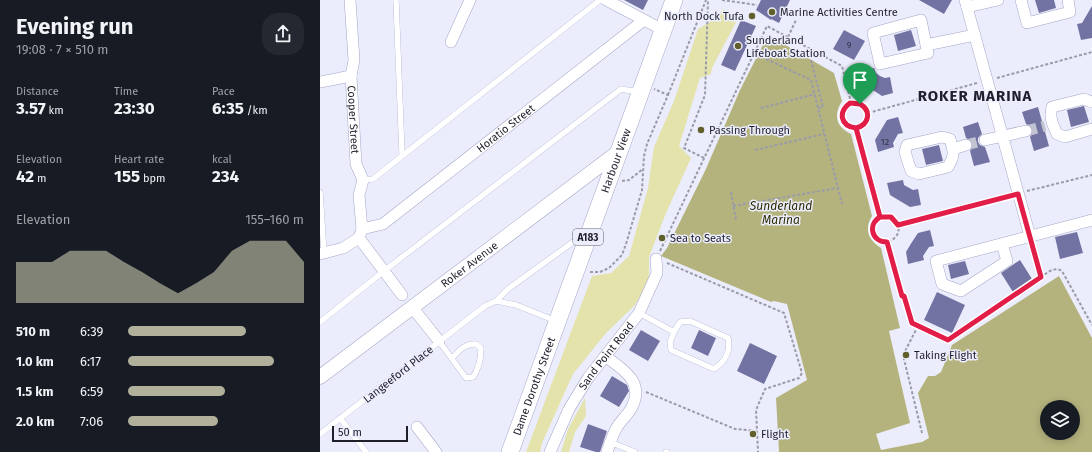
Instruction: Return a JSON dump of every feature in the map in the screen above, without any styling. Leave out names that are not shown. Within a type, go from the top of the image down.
[{"type":"main road","name":"Harbour View","points":[[557,321],[618,152],[647,91],[663,30],[674,0]]},
{"type":"main road","name":"Dame Dorothy Street","points":[[510,452],[557,321]]},
{"type":"street","name":"Cooper Street","points":[[350,0],[354,60],[351,76],[356,164],[363,180]]},
{"type":"street","points":[[451,42],[470,0]]},
{"type":"street","points":[[606,0],[663,30]]},
{"type":"street","points":[[998,0],[966,4],[1030,236]]},
{"type":"street","points":[[1021,0],[1027,24],[1070,12],[1068,0]]},
{"type":"street","name":"Horatio Street","points":[[322,253],[343,248],[361,233],[382,224],[644,20]]},
{"type":"street","points":[[921,20],[926,45],[928,53],[880,64],[873,33],[921,20]]},
{"type":"street","points":[[926,45],[975,35]]},
{"type":"street","points":[[320,82],[351,76]]},
{"type":"street","points":[[1092,102],[1084,99],[1052,107],[1048,124],[1057,134],[1065,137],[1092,129]]},
{"type":"street","points":[[985,140],[1026,131]]},
{"type":"street","points":[[942,137],[950,140],[953,149],[953,158],[948,167],[919,174],[911,172],[905,152],[907,145],[942,137]]},
{"type":"street","points":[[953,149],[966,145]]},
{"type":"street","name":"Roker Avenue","points":[[320,377],[618,152]]},
{"type":"street","points":[[363,180],[359,195],[361,233],[384,271],[402,294]]},
{"type":"street","points":[[1002,244],[1007,261],[962,291],[942,284],[936,261],[1030,236],[1091,222]]},
{"type":"street","name":"Sand Point Road","points":[[550,452],[569,409],[588,378],[640,313],[657,273],[656,259]]},
{"type":"street","points":[[412,307],[439,342]]},
{"type":"street","points":[[605,356],[624,370],[633,379],[636,388],[636,397],[632,408],[616,428],[609,447]]},
{"type":"street","points":[[417,427],[436,452]]},
{"type":"lane","points":[[396,0],[402,154]]},
{"type":"lane","points":[[363,180],[373,178],[600,0]]},
{"type":"lane","points":[[320,322],[384,271],[621,90],[647,91]]},
{"type":"lane","points":[[320,192],[322,253]]},
{"type":"lane","points":[[439,342],[485,306],[496,301],[508,289],[573,242],[586,242]]},
{"type":"lane","points":[[496,301],[516,305],[557,321]]},
{"type":"lane","points":[[640,313],[674,332]]},
{"type":"lane","points":[[690,321],[728,338],[730,347],[722,364],[714,369],[671,350],[670,342],[674,332],[680,322],[690,321]]},
{"type":"lane","name":"Langeeford Place","points":[[320,434],[439,342],[466,378],[473,377],[476,372],[479,364],[480,348],[476,344],[470,343],[464,346],[452,358]]},
{"type":"lane","points":[[340,418],[366,452]]},
{"type":"lane","points":[[609,447],[635,452]]},
{"type":"path","points":[[590,272],[600,272],[609,268],[622,255],[642,190],[646,144],[707,0]]},
{"type":"path","points":[[704,158],[684,148],[706,94],[707,0]]},
{"type":"path","points":[[722,0],[757,5]]},
{"type":"path","points":[[788,37],[796,20]]},
{"type":"path","points":[[758,452],[756,410],[765,389],[799,378],[802,373],[784,313],[656,259],[767,26],[842,66],[850,103]]},
{"type":"path","points":[[766,58],[811,80],[842,204]]},
{"type":"path","points":[[811,60],[823,107],[818,108]]},
{"type":"path","points":[[647,91],[668,95]]},
{"type":"path","points":[[761,108],[815,94]]},
{"type":"path","points":[[850,103],[860,104],[864,106],[868,112],[867,121],[864,125],[856,128],[847,126],[843,120],[844,110],[850,103]]},
{"type":"path","points":[[856,128],[880,217]]},
{"type":"path","points":[[755,150],[825,134]]},
{"type":"path","points":[[622,181],[629,180],[643,169]]},
{"type":"path","points":[[898,225],[1092,175]]},
{"type":"path","points":[[733,206],[838,188]]},
{"type":"path","points":[[731,192],[736,220]]},
{"type":"path","points":[[880,217],[891,217],[898,225],[899,231],[893,240],[882,242],[873,234],[874,222],[880,217]]},
{"type":"path","points":[[1030,236],[1041,277]]},
{"type":"path","points":[[887,242],[902,296],[904,296],[912,323],[948,340],[1055,269],[1062,271],[1092,325]]},
{"type":"path","points":[[918,326],[903,355],[922,433]]},
{"type":"path","points":[[636,388],[735,428],[757,431]]},
{"type":"green space","points":[[724,9],[736,22],[712,68],[711,74],[700,78],[679,146],[691,158],[666,213],[649,257],[649,281],[635,305],[606,333],[573,374],[542,443],[540,452],[526,452],[592,276],[611,273],[629,256],[648,188],[654,147],[674,101],[698,29],[710,22]]},
{"type":"green space","points":[[585,398],[586,416],[575,432],[569,452],[561,452],[568,429]]},
{"type":"water","name":"Sunderland Marina","points":[[768,35],[834,73],[842,101],[839,106],[837,116],[839,124],[851,134],[872,216],[868,225],[870,238],[881,248],[900,328],[889,331],[910,423],[876,434],[881,450],[922,442],[929,438],[918,393],[928,376],[935,376],[941,372],[952,345],[1059,276],[1092,338],[1092,452],[779,452],[776,398],[807,380],[787,304],[774,301],[771,302],[661,256],[667,248],[705,171],[740,90]]},
{"type":"building","points":[[624,0],[648,0],[643,10]]},
{"type":"building","name":"Marine Activities Centre","points":[[761,0],[790,0],[779,23],[771,20],[756,10]]},
{"type":"building","points":[[919,0],[952,0],[944,14]]},
{"type":"building","points":[[1035,0],[1054,0],[1056,8],[1039,13]]},
{"type":"building","points":[[1092,6],[1092,38],[1081,40],[1077,24],[1082,23]]},
{"type":"building","name":"Sunderland Lifeboat Station","points":[[741,20],[756,26],[735,71],[721,65]]},
{"type":"building","points":[[844,30],[865,41],[854,60],[833,49]]},
{"type":"building","points":[[911,30],[916,46],[898,51],[894,35]]},
{"type":"building","points":[[874,68],[876,73],[880,76],[885,78],[890,77],[893,93],[882,96],[862,83],[859,71]]},
{"type":"building","points":[[1084,106],[1089,122],[1071,127],[1067,110]]},
{"type":"building","points":[[1038,107],[1049,146],[1034,151],[1030,137],[1033,133],[1033,129],[1031,126],[1026,124],[1022,112]]},
{"type":"building","points":[[898,117],[903,133],[898,134],[893,143],[894,147],[878,152],[875,140],[887,120]]},
{"type":"building","points":[[978,122],[982,134],[978,138],[978,142],[980,145],[985,147],[990,162],[974,166],[970,151],[973,147],[973,143],[966,138],[963,127]]},
{"type":"building","points":[[939,145],[943,161],[926,165],[922,149]]},
{"type":"building","points":[[903,180],[904,185],[913,190],[918,189],[921,205],[910,207],[890,195],[887,183]]},
{"type":"building","points":[[930,230],[934,246],[929,247],[923,256],[924,260],[908,264],[906,252],[912,242],[918,233]]},
{"type":"building","points":[[1077,232],[1083,253],[1060,259],[1055,237]]},
{"type":"building","points":[[1020,260],[1032,279],[1013,292],[1001,273]]},
{"type":"building","points":[[965,261],[969,274],[951,279],[948,265]]},
{"type":"building","points":[[937,292],[965,305],[952,333],[924,320]]},
{"type":"building","points":[[641,330],[660,341],[648,361],[629,350]]},
{"type":"building","points":[[699,330],[716,338],[708,356],[691,348]]},
{"type":"building","points":[[750,343],[777,356],[764,384],[737,371]]},
{"type":"building","points":[[612,376],[627,385],[629,391],[619,407],[600,396]]},
{"type":"building","points":[[588,424],[607,431],[600,452],[580,447]]},
{"type":"tunnel","points":[[1026,131],[1045,126]]},
{"type":"tunnel","points":[[966,145],[985,140]]},
{"type":"place","name":"Marine Activities Centre","points":[[772,12]]},
{"type":"place","name":"North Dock Tufa","points":[[752,16]]},
{"type":"place","name":"Sunderland Lifeboat Station","points":[[738,46]]},
{"type":"place","name":"Passing Through","points":[[701,130]]},
{"type":"place","name":"Sea to Seats","points":[[662,238]]},
{"type":"place","name":"Taking Flight","points":[[906,355]]},
{"type":"place","name":"Flight","points":[[753,434]]},
{"type":"district","name":"ROKER MARINA","points":[[975,96]]},
{"type":"route","points":[[860,104],[850,103],[846,106],[842,116],[847,126],[856,128],[868,173],[880,217],[891,217],[898,225],[1018,194],[1041,277],[948,340],[912,323],[904,296],[902,296],[887,242],[882,242],[873,234],[872,230],[874,222],[880,217],[856,128],[864,125],[868,117],[868,112],[864,106],[860,104]]}]
